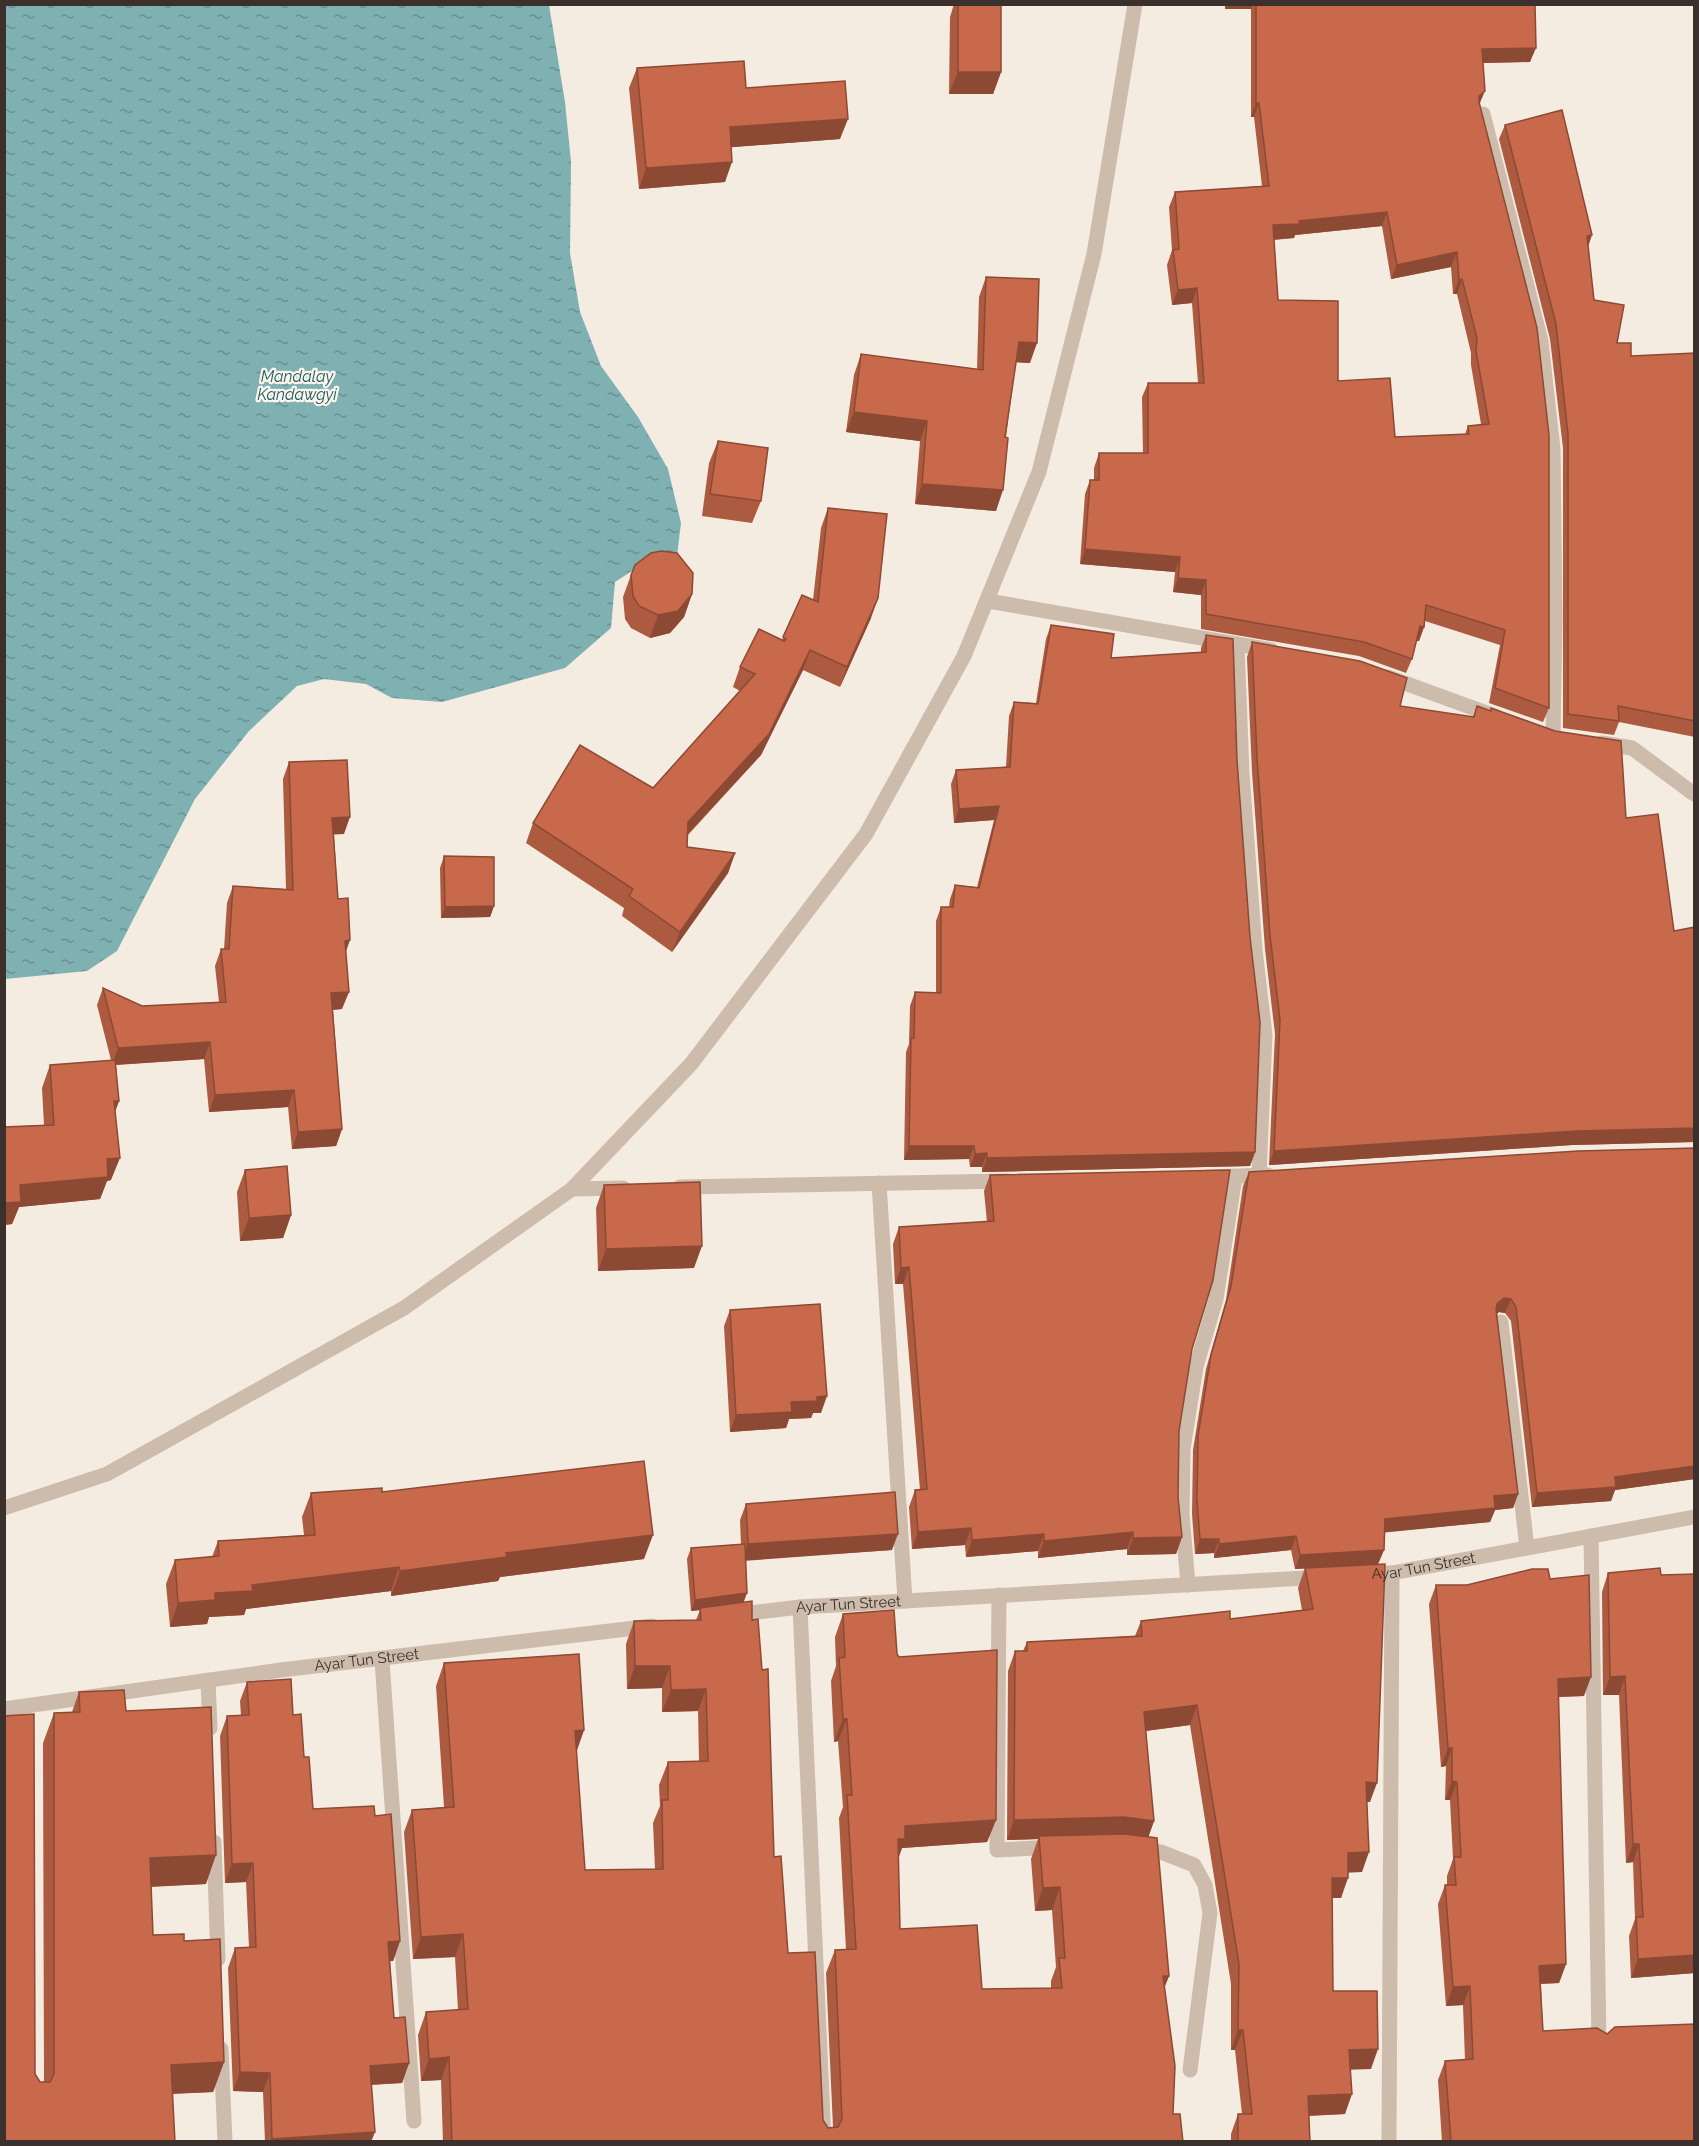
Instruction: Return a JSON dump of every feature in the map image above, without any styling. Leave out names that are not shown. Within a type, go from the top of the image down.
[{"type":"street","points":[[4,1508],[107,1474],[393,1314],[572,1189],[690,1064],[866,834],[964,656],[1039,472],[1094,254],[1135,4]]},
{"type":"street","points":[[1483,114],[1540,341],[1550,428],[1559,737],[1533,729]]},
{"type":"street","points":[[988,601],[1281,652]]},
{"type":"street","points":[[1237,644],[1242,773],[1255,950],[1264,1035],[1258,1175]]},
{"type":"street","points":[[1378,674],[1512,722]]},
{"type":"street","points":[[1587,741],[1632,748],[1695,794]]},
{"type":"street","points":[[1188,1178],[1282,1174]]},
{"type":"street","points":[[1188,1585],[1182,1514],[1183,1449],[1196,1367],[1216,1299],[1235,1177]]},
{"type":"street","points":[[666,1187],[1022,1181]]},
{"type":"street","points":[[879,1183],[904,1601]]},
{"type":"street","points":[[572,1189],[643,1187]]},
{"type":"street","points":[[1501,1322],[1527,1548]]},
{"type":"street","name":"Ayar Tun Street","points":[[1356,1575],[1392,1573],[1695,1517]]},
{"type":"street","points":[[1591,1536],[1599,2043]]},
{"type":"street","points":[[1389,2142],[1392,1573]]},
{"type":"street","name":"Ayar Tun Street","points":[[719,1617],[800,1607],[1332,1576]]},
{"type":"street","points":[[999,1595],[997,1850],[1075,1847]]},
{"type":"street","points":[[800,1607],[824,2142]]},
{"type":"street","name":"Ayar Tun Street","points":[[4,1709],[33,1712],[208,1680],[673,1623]]},
{"type":"street","points":[[382,1660],[414,2121]]},
{"type":"street","points":[[208,1680],[210,1739]]},
{"type":"street","points":[[213,1822],[219,1976]]},
{"type":"street","points":[[1128,1849],[1161,1852],[1194,1865],[1204,1885],[1210,1913],[1190,2070]]},
{"type":"street","points":[[221,2035],[225,2142]]},
{"type":"water","name":"Mandalay Kandawgyi","points":[[5,5],[549,5],[565,102],[571,162],[570,253],[580,312],[601,366],[638,417],[668,469],[681,523],[676,564],[647,561],[615,582],[611,628],[565,668],[442,702],[392,698],[366,684],[324,679],[297,686],[249,731],[195,799],[117,951],[87,971],[5,979]]},
{"type":"building","points":[[958,4],[1001,4],[1001,72],[958,72]]},
{"type":"building","points":[[1256,4],[1535,4],[1536,48],[1482,49],[1485,91],[1479,96],[1479,102],[1537,328],[1549,435],[1549,708],[1495,688],[1505,630],[1426,605],[1424,627],[1420,626],[1412,659],[1364,642],[1206,614],[1206,580],[1178,578],[1180,557],[1085,549],[1090,480],[1099,480],[1099,453],[1148,453],[1148,383],[1204,383],[1197,288],[1178,290],[1173,250],[1179,249],[1175,192],[1269,186],[1259,103],[1256,103]],"holes":[[[1387,212],[1397,265],[1457,252],[1459,280],[1462,279],[1477,338],[1476,351],[1489,424],[1468,426],[1469,434],[1395,437],[1390,378],[1338,381],[1338,301],[1278,300],[1273,225],[1300,224],[1299,221]]]},
{"type":"building","points":[[744,61],[746,88],[845,81],[848,119],[730,127],[732,162],[646,168],[637,68]]},
{"type":"building","points":[[1562,110],[1592,235],[1587,236],[1594,300],[1624,305],[1617,343],[1631,343],[1631,356],[1695,353],[1695,721],[1618,706],[1619,721],[1568,714],[1568,434],[1556,324],[1505,125]]},
{"type":"building","points":[[986,277],[1039,279],[1037,343],[1019,342],[1005,437],[1008,438],[1003,490],[922,484],[927,421],[854,412],[861,354],[983,370]]},
{"type":"building","points":[[718,441],[768,448],[761,501],[710,494]]},
{"type":"building","points":[[828,508],[887,514],[878,598],[847,667],[810,650],[769,734],[688,822],[687,847],[735,853],[680,932],[629,896],[633,889],[533,823],[580,745],[653,788],[755,674],[740,667],[759,629],[784,641],[786,639],[783,637],[802,595],[818,602]]},
{"type":"building","points":[[661,551],[677,553],[693,573],[692,594],[678,611],[658,615],[639,606],[633,596],[631,575],[635,565],[651,553]]},
{"type":"building","points":[[1051,625],[1114,634],[1111,658],[1206,652],[1206,635],[1233,639],[1237,760],[1250,937],[1260,1022],[1255,1152],[987,1158],[987,1153],[975,1154],[974,1146],[909,1146],[911,1038],[914,1038],[915,992],[941,993],[941,907],[953,907],[955,885],[979,888],[999,806],[959,809],[956,770],[1010,767],[1014,702],[1038,704]]},
{"type":"building","points":[[1252,642],[1360,661],[1407,678],[1400,706],[1474,717],[1477,706],[1491,711],[1491,708],[1555,731],[1621,741],[1626,818],[1658,814],[1674,931],[1695,927],[1695,1128],[1577,1131],[1274,1151],[1280,1020],[1270,935],[1257,758]]},
{"type":"building","points":[[347,760],[350,817],[332,818],[338,899],[348,898],[350,940],[345,941],[349,992],[331,993],[342,1129],[298,1132],[294,1090],[215,1095],[210,1042],[118,1048],[103,988],[142,1006],[226,1002],[221,949],[229,949],[233,886],[293,890],[289,762]]},
{"type":"building","points":[[444,856],[494,857],[494,906],[445,907]]},
{"type":"building","points":[[115,1060],[119,1101],[114,1101],[120,1158],[107,1159],[108,1177],[20,1185],[21,1202],[4,1203],[4,1127],[54,1125],[50,1065]]},
{"type":"building","points":[[1695,1148],[1695,1466],[1615,1477],[1616,1487],[1537,1493],[1516,1307],[1511,1299],[1504,1298],[1497,1304],[1496,1309],[1518,1494],[1494,1496],[1495,1508],[1385,1519],[1384,1550],[1300,1555],[1296,1536],[1219,1544],[1219,1539],[1200,1539],[1197,1500],[1198,1436],[1211,1355],[1231,1286],[1249,1172],[1578,1151]]},
{"type":"building","points":[[287,1166],[291,1215],[249,1218],[245,1170]]},
{"type":"building","points":[[1230,1170],[1213,1280],[1192,1349],[1179,1431],[1178,1497],[1182,1537],[1133,1538],[1133,1532],[1044,1541],[1044,1534],[972,1540],[971,1528],[918,1532],[915,1490],[927,1489],[909,1267],[901,1268],[899,1227],[994,1221],[990,1175]]},
{"type":"building","points":[[700,1182],[702,1246],[606,1249],[604,1185]]},
{"type":"building","points":[[820,1304],[827,1396],[817,1397],[817,1401],[791,1402],[792,1412],[736,1415],[730,1310]]},
{"type":"building","points":[[644,1461],[653,1535],[506,1553],[507,1557],[400,1571],[399,1567],[252,1585],[253,1591],[215,1593],[215,1600],[178,1603],[175,1560],[219,1556],[218,1541],[315,1535],[311,1493],[382,1488],[382,1492]]},
{"type":"building","points":[[895,1492],[898,1534],[748,1544],[746,1504]]},
{"type":"building","points":[[745,1544],[747,1593],[695,1600],[691,1548]]},
{"type":"building","points":[[1385,1564],[1377,1783],[1366,1782],[1369,1852],[1348,1853],[1348,1878],[1332,1878],[1333,1991],[1377,1991],[1378,2049],[1349,2050],[1352,2094],[1308,2096],[1310,2142],[1238,2142],[1238,2114],[1252,2114],[1243,2030],[1238,2030],[1239,1964],[1197,1705],[1144,1712],[1154,1821],[1124,1817],[1014,1820],[1015,1651],[1027,1651],[1027,1642],[1142,1636],[1141,1621],[1230,1611],[1230,1619],[1313,1609],[1305,1568]]},
{"type":"building","points":[[1660,1568],[1661,1575],[1695,1574],[1695,1955],[1638,1959],[1636,1917],[1643,1917],[1639,1844],[1633,1844],[1625,1676],[1610,1677],[1608,1573]]},
{"type":"building","points":[[1532,1569],[1548,1569],[1550,1579],[1589,1575],[1591,1677],[1558,1679],[1566,1964],[1539,1966],[1543,2031],[1597,2028],[1607,2034],[1615,2027],[1695,2024],[1695,2142],[1451,2142],[1445,2061],[1473,2059],[1470,1986],[1453,1987],[1445,1885],[1456,1885],[1454,1857],[1461,1857],[1457,1782],[1452,1781],[1452,1748],[1448,1748],[1436,1585],[1467,1585]]},
{"type":"building","points":[[752,1601],[752,1620],[758,1619],[762,1670],[768,1669],[774,1857],[781,1856],[788,1953],[815,1952],[823,2120],[828,2128],[838,2127],[842,2119],[835,1950],[856,1949],[847,1795],[852,1795],[847,1719],[843,1719],[839,1658],[845,1657],[843,1614],[894,1610],[899,1657],[997,1650],[996,1820],[905,1826],[905,1839],[898,1839],[900,1929],[977,1925],[982,1989],[1062,1988],[1059,1958],[1065,1958],[1060,1887],[1043,1888],[1039,1836],[1125,1834],[1157,1838],[1169,1976],[1163,1976],[1175,2066],[1173,2114],[1180,2114],[1183,2142],[452,2142],[449,2057],[429,2059],[426,2012],[468,2009],[463,1934],[421,1937],[412,1810],[454,1807],[444,1663],[579,1654],[584,1730],[575,1731],[585,1870],[663,1869],[662,1800],[668,1800],[668,1762],[708,1761],[706,1689],[671,1690],[670,1666],[635,1666],[634,1621],[701,1620],[700,1608]]},
{"type":"building","points":[[291,1679],[293,1715],[301,1714],[304,1757],[309,1757],[313,1809],[374,1806],[375,1816],[391,1814],[400,1941],[388,1942],[394,2018],[405,2017],[409,2063],[370,2066],[375,2132],[272,2139],[270,2073],[240,2072],[235,1948],[256,1947],[253,1863],[232,1864],[227,1716],[249,1715],[247,1682]]},
{"type":"building","points":[[124,1690],[126,1711],[211,1707],[216,1855],[150,1858],[153,1935],[184,1934],[184,1941],[220,1939],[224,2062],[171,2065],[175,2142],[4,2142],[4,1716],[34,1714],[35,2074],[40,2082],[50,2082],[54,2074],[54,1713],[80,1712],[79,1692]]}]
